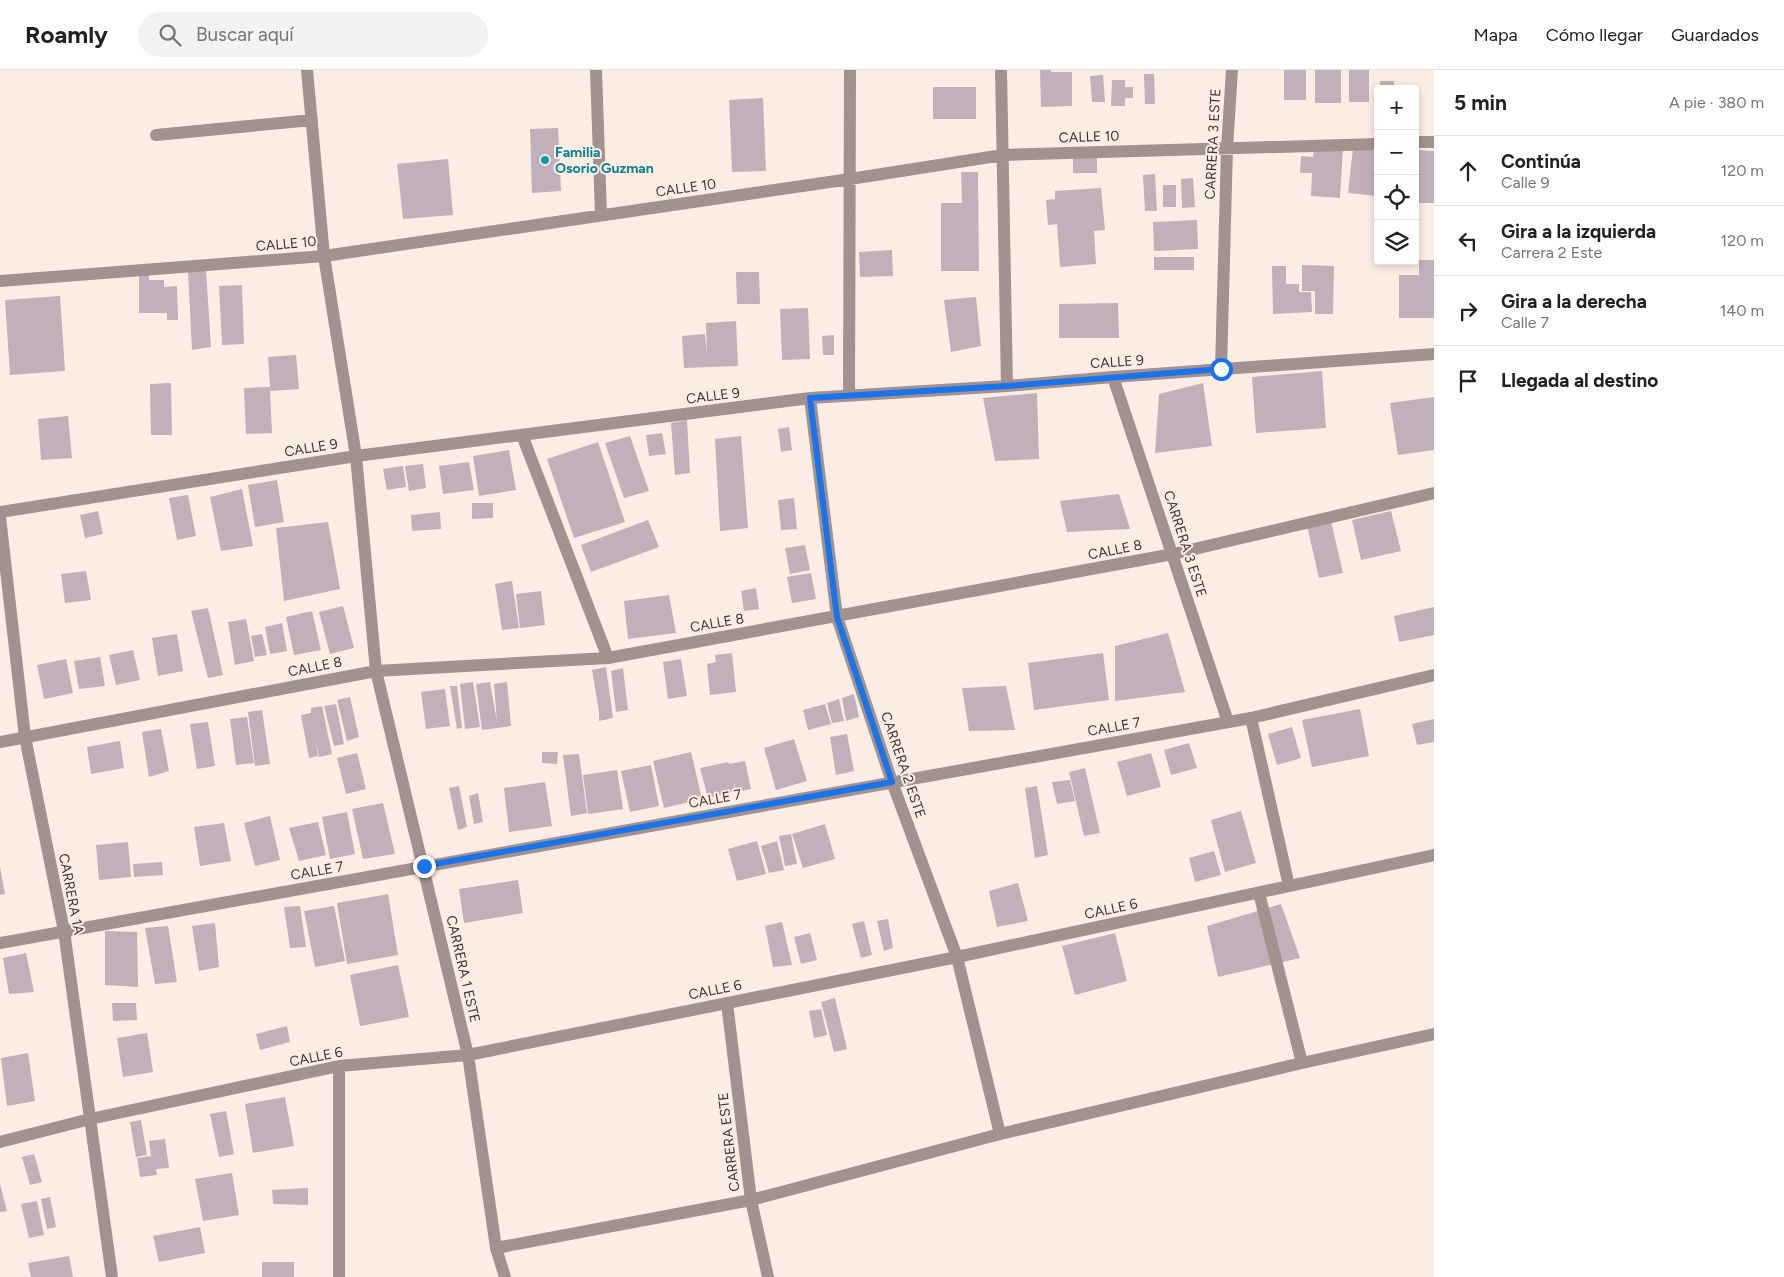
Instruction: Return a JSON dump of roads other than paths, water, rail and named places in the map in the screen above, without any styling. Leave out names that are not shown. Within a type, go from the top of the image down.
[{"type":"street","name":"CARRERA 1 ESTE","points":[[307,70],[324,256],[356,456],[376,671],[468,1055],[496,1248],[504,1277]]},
{"type":"street","points":[[596,70],[602,215]]},
{"type":"street","points":[[849,395],[850,70]]},
{"type":"street","points":[[1001,70],[1007,386]]},
{"type":"street","name":"CARRERA 3 ESTE","points":[[1221,369],[1227,148],[1232,70]]},
{"type":"street","points":[[156,135],[312,120]]},
{"type":"street","points":[[1419,142],[1434,142]]},
{"type":"street","name":"CALLE 10","points":[[0,281],[324,256],[850,179],[1003,154],[1374,144]]},
{"type":"street","name":"CALLE 9","points":[[0,512],[356,456],[810,398],[1007,386],[1434,354]]},
{"type":"street","name":"CARRERA 3 ESTE","points":[[1113,377],[1228,722]]},
{"type":"street","name":"CARRERA 2 ESTE","points":[[810,398],[837,617],[892,782],[958,956],[1000,1134]]},
{"type":"street","points":[[522,435],[608,658]]},
{"type":"street","name":"CALLE 8","points":[[0,742],[376,671],[608,658],[1173,554],[1434,494]]},
{"type":"street","name":"CARRERA 1A","points":[[0,517],[25,737],[64,931],[112,1277]]},
{"type":"street","name":"CALLE 7","points":[[0,943],[1251,718],[1434,676]]},
{"type":"street","points":[[1251,718],[1289,886]]},
{"type":"street","name":"CALLE 6","points":[[0,1142],[90,1119],[339,1066],[468,1055],[958,956],[1434,855]]},
{"type":"street","points":[[1259,893],[1302,1063]]},
{"type":"street","name":"CARRERA ESTE","points":[[727,1003],[751,1200],[768,1277]]},
{"type":"street","points":[[496,1248],[751,1200],[1000,1134],[1434,1034]]},
{"type":"street","points":[[339,1066],[339,1277]]},
{"type":"place","name":"Familia Osorio Guzman","points":[[545,160]]}]
